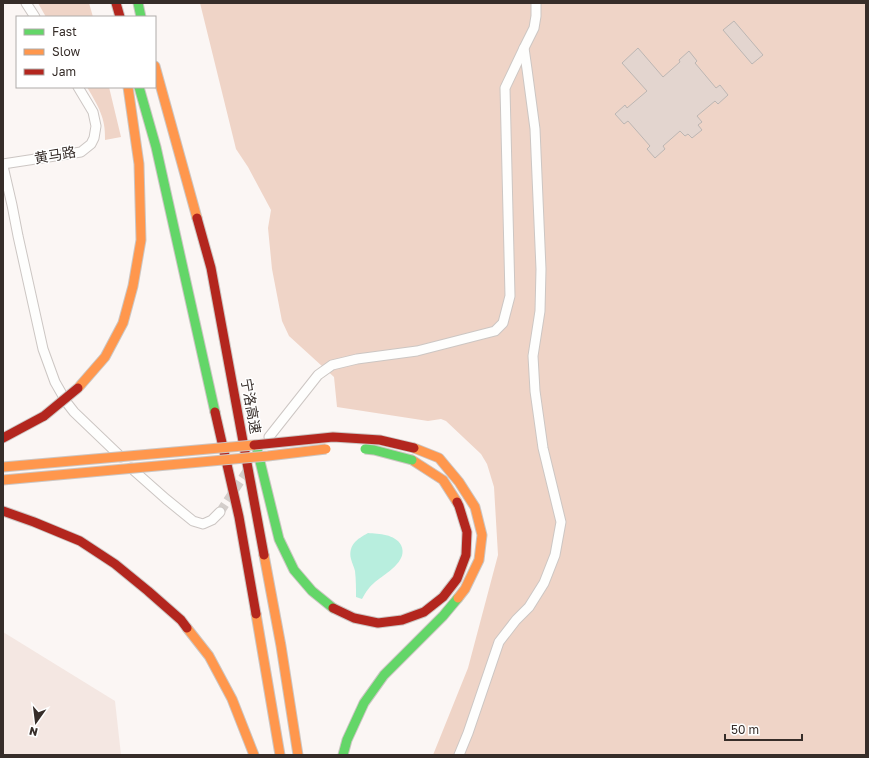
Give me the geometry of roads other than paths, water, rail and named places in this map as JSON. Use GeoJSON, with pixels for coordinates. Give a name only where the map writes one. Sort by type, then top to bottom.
{"type":"FeatureCollection","features":[{"type":"Feature","properties":{"kind":"highway"},"geometry":{"type":"LineString","coordinates":[[109,3],[112,16]]}},
{"type":"Feature","properties":{"kind":"highway"},"geometry":{"type":"LineString","coordinates":[[116,3],[120,16]]}},
{"type":"Feature","properties":{"kind":"highway"},"geometry":{"type":"LineString","coordinates":[[138,3],[141,16]]}},
{"type":"Feature","properties":{"kind":"highway","name":"宁洛高速"},"geometry":{"type":"LineString","coordinates":[[156,70],[211,268],[281,646],[298,755]]}},
{"type":"Feature","properties":{"kind":"highway"},"geometry":{"type":"LineString","coordinates":[[3,438],[44,416],[78,388],[105,357],[123,323],[133,286],[141,240],[139,164],[128,88]]}},
{"type":"Feature","properties":{"kind":"highway"},"geometry":{"type":"LineString","coordinates":[[139,88],[156,147],[239,517],[280,755]]}},
{"type":"Feature","properties":{"kind":"highway"},"geometry":{"type":"LineString","coordinates":[[211,268],[244,399]]}},
{"type":"Feature","properties":{"kind":"highway"},"geometry":{"type":"LineString","coordinates":[[3,467],[271,444],[333,437],[380,440],[414,448],[439,458],[459,482],[475,507],[482,535],[479,560],[465,589],[443,616],[384,675],[364,703],[347,740],[343,755]]}},
{"type":"Feature","properties":{"kind":"highway"},"geometry":{"type":"LineString","coordinates":[[254,438],[279,539],[294,570],[312,590],[332,608],[354,618],[378,623],[402,620],[424,612],[443,598],[457,579],[466,555],[467,532],[459,506],[443,480],[412,460],[374,450],[354,449]]}},
{"type":"Feature","properties":{"kind":"highway"},"geometry":{"type":"LineString","coordinates":[[3,480],[333,448]]}},
{"type":"Feature","properties":{"kind":"highway"},"geometry":{"type":"LineString","coordinates":[[3,511],[80,541],[115,564],[181,620],[209,656],[232,699],[254,755]]}},
{"type":"Feature","properties":{"kind":"street"},"geometry":{"type":"LineString","coordinates":[[26,3],[33,16]]}},
{"type":"Feature","properties":{"kind":"street"},"geometry":{"type":"LineString","coordinates":[[269,437],[318,375],[332,365],[357,359],[424,349],[495,331],[503,323],[510,296],[505,88],[534,28],[536,3]]}},
{"type":"Feature","properties":{"kind":"street"},"geometry":{"type":"LineString","coordinates":[[459,755],[499,642],[516,620],[529,607],[544,583],[555,555],[561,522],[543,448],[535,391],[533,356],[540,311],[541,268],[535,129],[524,48]]}},
{"type":"Feature","properties":{"kind":"street","name":"黄马路"},"geometry":{"type":"LineString","coordinates":[[3,165],[80,152],[91,144],[94,138],[96,126],[93,112],[79,88]]}},
{"type":"Feature","properties":{"kind":"street"},"geometry":{"type":"LineString","coordinates":[[3,165],[43,349],[55,382],[67,403],[74,412],[139,475],[193,521],[203,524],[212,520],[220,512]]}},
{"type":"Feature","properties":{"kind":"tunnel"},"geometry":{"type":"LineString","coordinates":[[220,512],[249,468]]}}]}
